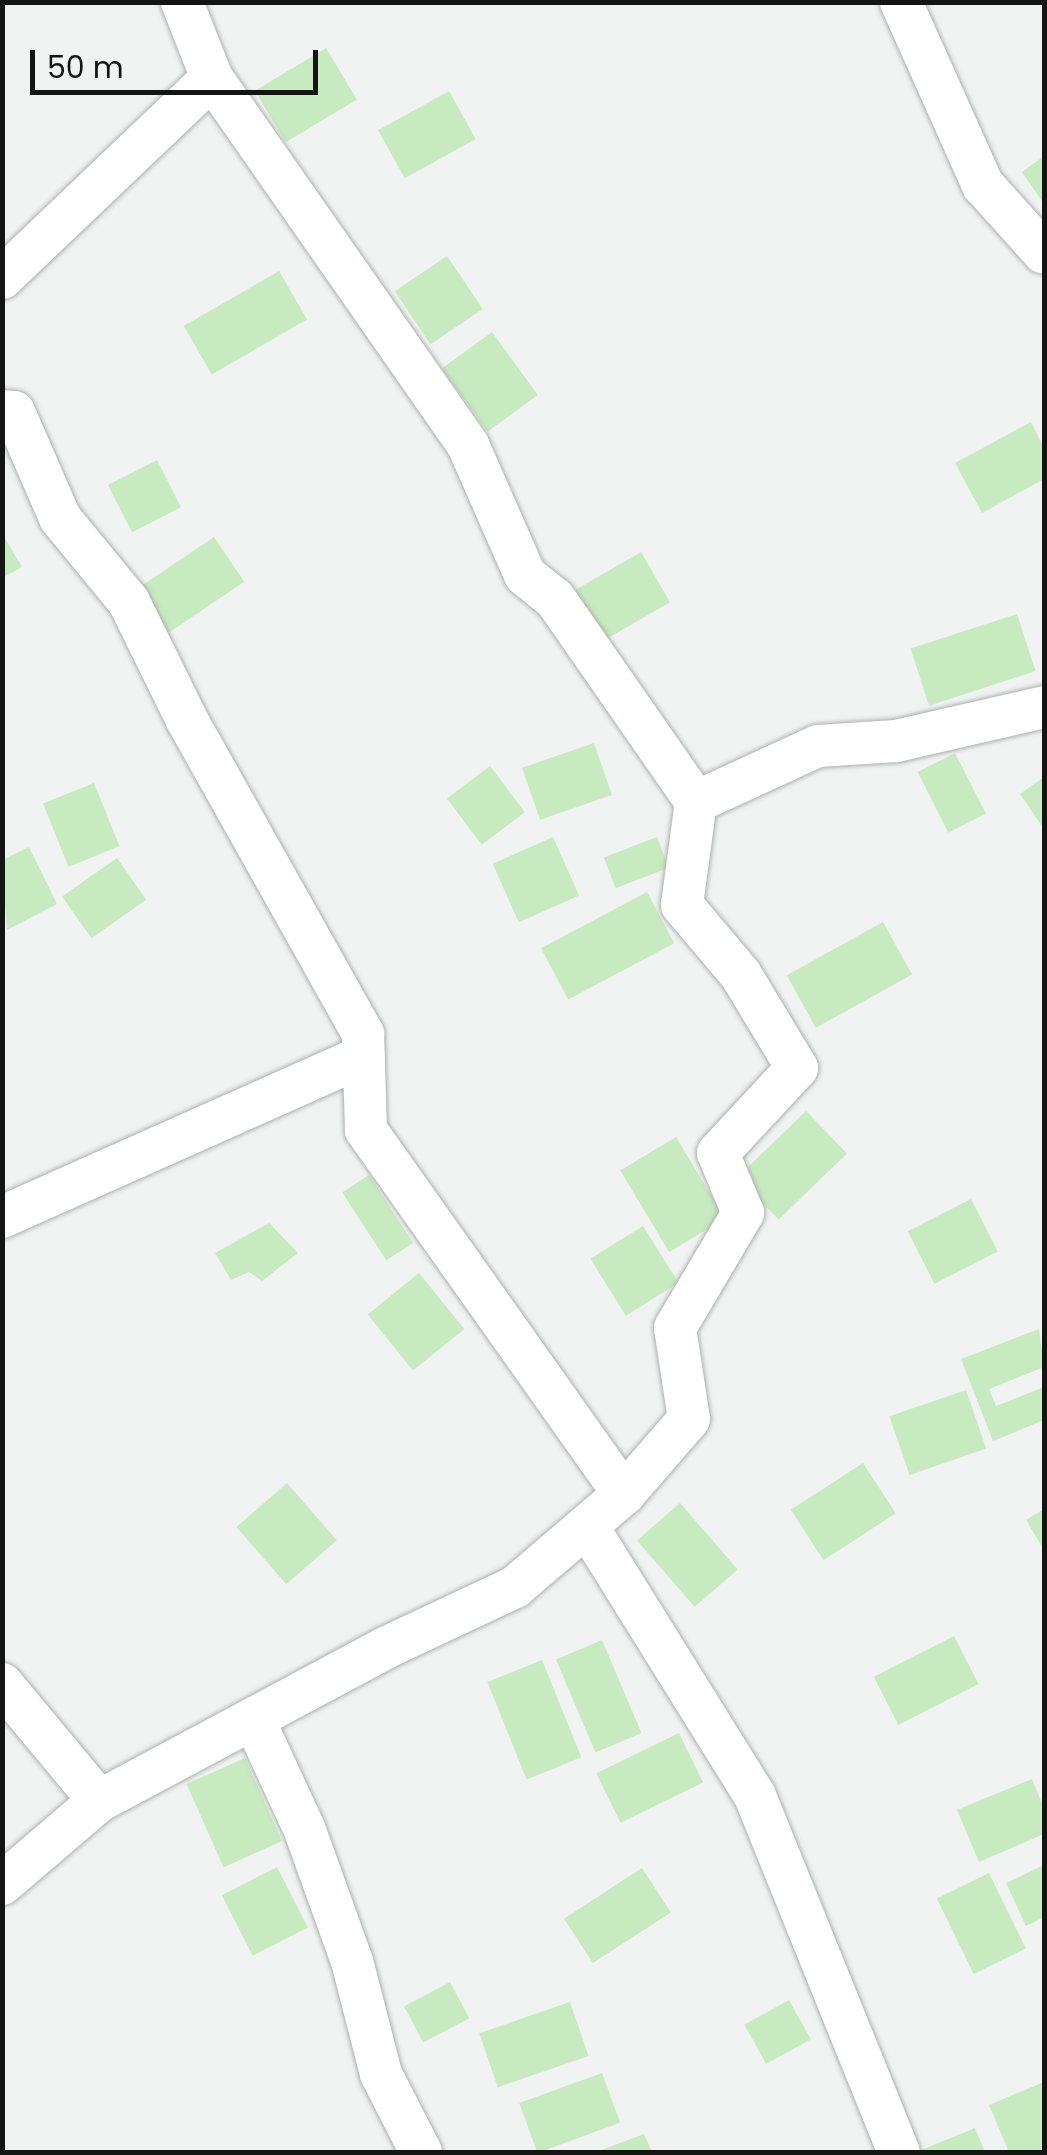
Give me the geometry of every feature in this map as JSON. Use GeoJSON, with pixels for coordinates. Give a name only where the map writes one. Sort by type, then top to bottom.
{"type":"FeatureCollection","features":[{"type":"Feature","properties":{"kind":"street"},"geometry":{"type":"LineString","coordinates":[[2,1884],[99,1801],[385,1648],[516,1587],[624,1494],[689,1420],[675,1328],[744,1212],[718,1154],[797,1068],[741,974],[682,904],[696,802],[555,599],[525,575],[468,445],[212,78],[182,2]]}},
{"type":"Feature","properties":{"kind":"street"},"geometry":{"type":"LineString","coordinates":[[902,2],[984,185],[1044,253]]}},
{"type":"Feature","properties":{"kind":"street"},"geometry":{"type":"LineString","coordinates":[[2,278],[212,78]]}},
{"type":"Feature","properties":{"kind":"street"},"geometry":{"type":"LineString","coordinates":[[2,411],[14,412],[60,518],[129,602],[186,720],[363,1034],[366,1130],[624,1494]]}},
{"type":"Feature","properties":{"kind":"street"},"geometry":{"type":"LineString","coordinates":[[696,802],[818,746],[896,741],[1044,707]]}},
{"type":"Feature","properties":{"kind":"street"},"geometry":{"type":"LineString","coordinates":[[2,1217],[364,1056]]}},
{"type":"Feature","properties":{"kind":"street"},"geometry":{"type":"LineString","coordinates":[[587,1526],[755,1796],[900,2152]]}},
{"type":"Feature","properties":{"kind":"street"},"geometry":{"type":"LineString","coordinates":[[2,1684],[99,1801]]}},
{"type":"Feature","properties":{"kind":"street"},"geometry":{"type":"LineString","coordinates":[[254,1720],[322,1878],[381,2074],[422,2152]]}},
{"type":"Feature","properties":{"kind":"building"},"geometry":{"type":"Polygon","coordinates":[[[326,48],[357,99],[286,142],[255,91],[326,48]]]}},
{"type":"Feature","properties":{"kind":"building"},"geometry":{"type":"Polygon","coordinates":[[[449,91],[476,139],[405,178],[378,130],[449,91]]]}},
{"type":"Feature","properties":{"kind":"building"},"geometry":{"type":"Polygon","coordinates":[[[1044,156],[1044,204],[1022,172],[1044,156]]]}},
{"type":"Feature","properties":{"kind":"building"},"geometry":{"type":"Polygon","coordinates":[[[447,256],[483,309],[431,344],[395,291],[447,256]]]}},
{"type":"Feature","properties":{"kind":"building"},"geometry":{"type":"Polygon","coordinates":[[[279,271],[307,319],[212,374],[184,326],[279,271]]]}},
{"type":"Feature","properties":{"kind":"building"},"geometry":{"type":"Polygon","coordinates":[[[492,332],[538,395],[488,432],[442,368],[492,332]]]}},
{"type":"Feature","properties":{"kind":"building"},"geometry":{"type":"Polygon","coordinates":[[[1031,422],[1044,448],[1044,479],[982,513],[955,463],[1031,422]]]}},
{"type":"Feature","properties":{"kind":"building"},"geometry":{"type":"Polygon","coordinates":[[[157,460],[181,507],[132,532],[108,485],[157,460]]]}},
{"type":"Feature","properties":{"kind":"building"},"geometry":{"type":"Polygon","coordinates":[[[2,533],[22,567],[2,578],[2,533]]]}},
{"type":"Feature","properties":{"kind":"building"},"geometry":{"type":"Polygon","coordinates":[[[214,537],[244,582],[169,633],[139,588],[214,537]]]}},
{"type":"Feature","properties":{"kind":"building"},"geometry":{"type":"Polygon","coordinates":[[[641,552],[670,602],[600,643],[571,592],[641,552]]]}},
{"type":"Feature","properties":{"kind":"building"},"geometry":{"type":"Polygon","coordinates":[[[1017,614],[1036,671],[929,706],[910,649],[1017,614]]]}},
{"type":"Feature","properties":{"kind":"building"},"geometry":{"type":"Polygon","coordinates":[[[594,743],[612,795],[540,820],[522,768],[594,743]]]}},
{"type":"Feature","properties":{"kind":"building"},"geometry":{"type":"Polygon","coordinates":[[[955,753],[986,814],[948,833],[918,772],[955,753]]]}},
{"type":"Feature","properties":{"kind":"building"},"geometry":{"type":"Polygon","coordinates":[[[490,766],[525,812],[482,845],[447,798],[490,766]]]}},
{"type":"Feature","properties":{"kind":"building"},"geometry":{"type":"Polygon","coordinates":[[[1044,777],[1044,829],[1020,794],[1044,777]]]}},
{"type":"Feature","properties":{"kind":"building"},"geometry":{"type":"Polygon","coordinates":[[[94,783],[119,846],[68,867],[43,804],[94,783]]]}},
{"type":"Feature","properties":{"kind":"building"},"geometry":{"type":"Polygon","coordinates":[[[553,837],[579,895],[519,922],[493,864],[553,837]]]}},
{"type":"Feature","properties":{"kind":"building"},"geometry":{"type":"Polygon","coordinates":[[[657,837],[669,868],[616,888],[604,857],[657,837]]]}},
{"type":"Feature","properties":{"kind":"building"},"geometry":{"type":"Polygon","coordinates":[[[29,847],[57,904],[7,930],[2,860],[29,847]]]}},
{"type":"Feature","properties":{"kind":"building"},"geometry":{"type":"Polygon","coordinates":[[[117,858],[146,900],[91,938],[62,896],[117,858]]]}},
{"type":"Feature","properties":{"kind":"building"},"geometry":{"type":"Polygon","coordinates":[[[647,892],[674,943],[568,1000],[541,948],[647,892]]]}},
{"type":"Feature","properties":{"kind":"building"},"geometry":{"type":"Polygon","coordinates":[[[883,922],[912,974],[816,1028],[787,975],[883,922]]]}},
{"type":"Feature","properties":{"kind":"building"},"geometry":{"type":"Polygon","coordinates":[[[806,1111],[847,1153],[779,1219],[738,1177],[806,1111]]]}},
{"type":"Feature","properties":{"kind":"building"},"geometry":{"type":"Polygon","coordinates":[[[676,1137],[725,1218],[669,1252],[620,1170],[676,1137]]]}},
{"type":"Feature","properties":{"kind":"building"},"geometry":{"type":"Polygon","coordinates":[[[369,1175],[413,1243],[386,1260],[342,1192],[369,1175]]]}},
{"type":"Feature","properties":{"kind":"building"},"geometry":{"type":"Polygon","coordinates":[[[971,1199],[998,1252],[935,1284],[908,1231],[971,1199]]]}},
{"type":"Feature","properties":{"kind":"building"},"geometry":{"type":"Polygon","coordinates":[[[269,1223],[298,1253],[262,1281],[249,1272],[231,1280],[215,1253],[269,1223]]]}},
{"type":"Feature","properties":{"kind":"building"},"geometry":{"type":"Polygon","coordinates":[[[643,1226],[679,1283],[626,1316],[590,1259],[643,1226]]]}},
{"type":"Feature","properties":{"kind":"building"},"geometry":{"type":"Polygon","coordinates":[[[419,1273],[464,1329],[413,1370],[368,1315],[419,1273]]]}},
{"type":"Feature","properties":{"kind":"building"},"geometry":{"type":"Polygon","coordinates":[[[1039,1329],[1044,1367],[989,1389],[996,1406],[1044,1387],[1044,1420],[993,1441],[961,1359],[1039,1329]]]}},
{"type":"Feature","properties":{"kind":"building"},"geometry":{"type":"Polygon","coordinates":[[[966,1390],[986,1449],[910,1475],[889,1416],[966,1390]]]}},
{"type":"Feature","properties":{"kind":"building"},"geometry":{"type":"Polygon","coordinates":[[[863,1463],[896,1513],[824,1560],[791,1510],[863,1463]]]}},
{"type":"Feature","properties":{"kind":"building"},"geometry":{"type":"Polygon","coordinates":[[[287,1483],[337,1540],[286,1584],[236,1527],[287,1483]]]}},
{"type":"Feature","properties":{"kind":"building"},"geometry":{"type":"Polygon","coordinates":[[[680,1503],[738,1569],[695,1607],[637,1540],[680,1503]]]}},
{"type":"Feature","properties":{"kind":"building"},"geometry":{"type":"Polygon","coordinates":[[[1044,1509],[1044,1550],[1026,1520],[1044,1509]]]}},
{"type":"Feature","properties":{"kind":"building"},"geometry":{"type":"Polygon","coordinates":[[[954,1636],[979,1684],[898,1725],[874,1677],[954,1636]]]}},
{"type":"Feature","properties":{"kind":"building"},"geometry":{"type":"Polygon","coordinates":[[[602,1640],[641,1733],[595,1753],[556,1660],[602,1640]]]}},
{"type":"Feature","properties":{"kind":"building"},"geometry":{"type":"Polygon","coordinates":[[[542,1660],[581,1757],[527,1779],[487,1682],[542,1660]]]}},
{"type":"Feature","properties":{"kind":"building"},"geometry":{"type":"Polygon","coordinates":[[[679,1733],[703,1782],[620,1823],[596,1773],[679,1733]]]}},
{"type":"Feature","properties":{"kind":"building"},"geometry":{"type":"Polygon","coordinates":[[[245,1758],[282,1841],[224,1867],[187,1784],[245,1758]]]}},
{"type":"Feature","properties":{"kind":"building"},"geometry":{"type":"Polygon","coordinates":[[[1032,1779],[1044,1808],[1044,1834],[979,1862],[957,1810],[1032,1779]]]}},
{"type":"Feature","properties":{"kind":"building"},"geometry":{"type":"Polygon","coordinates":[[[1044,1865],[1044,1917],[1026,1926],[1006,1883],[1044,1865]]]}},
{"type":"Feature","properties":{"kind":"building"},"geometry":{"type":"Polygon","coordinates":[[[277,1867],[308,1928],[253,1956],[222,1895],[277,1867]]]}},
{"type":"Feature","properties":{"kind":"building"},"geometry":{"type":"Polygon","coordinates":[[[642,1868],[671,1912],[593,1963],[564,1919],[642,1868]]]}},
{"type":"Feature","properties":{"kind":"building"},"geometry":{"type":"Polygon","coordinates":[[[989,1873],[1026,1948],[974,1974],[937,1898],[989,1873]]]}},
{"type":"Feature","properties":{"kind":"building"},"geometry":{"type":"Polygon","coordinates":[[[450,1982],[469,2018],[423,2043],[404,2006],[450,1982]]]}},
{"type":"Feature","properties":{"kind":"building"},"geometry":{"type":"Polygon","coordinates":[[[789,2000],[811,2039],[766,2064],[744,2025],[789,2000]]]}},
{"type":"Feature","properties":{"kind":"building"},"geometry":{"type":"Polygon","coordinates":[[[570,2002],[589,2056],[498,2087],[479,2033],[570,2002]]]}},
{"type":"Feature","properties":{"kind":"building"},"geometry":{"type":"Polygon","coordinates":[[[602,2073],[620,2123],[537,2152],[519,2103],[602,2073]]]}},
{"type":"Feature","properties":{"kind":"building"},"geometry":{"type":"Polygon","coordinates":[[[1044,2082],[1044,2152],[1009,2152],[989,2105],[1044,2082]]]}},
{"type":"Feature","properties":{"kind":"building"},"geometry":{"type":"Polygon","coordinates":[[[975,2128],[985,2152],[916,2152],[975,2128]]]}},
{"type":"Feature","properties":{"kind":"building"},"geometry":{"type":"Polygon","coordinates":[[[644,2134],[652,2152],[596,2152],[644,2134]]]}}]}
